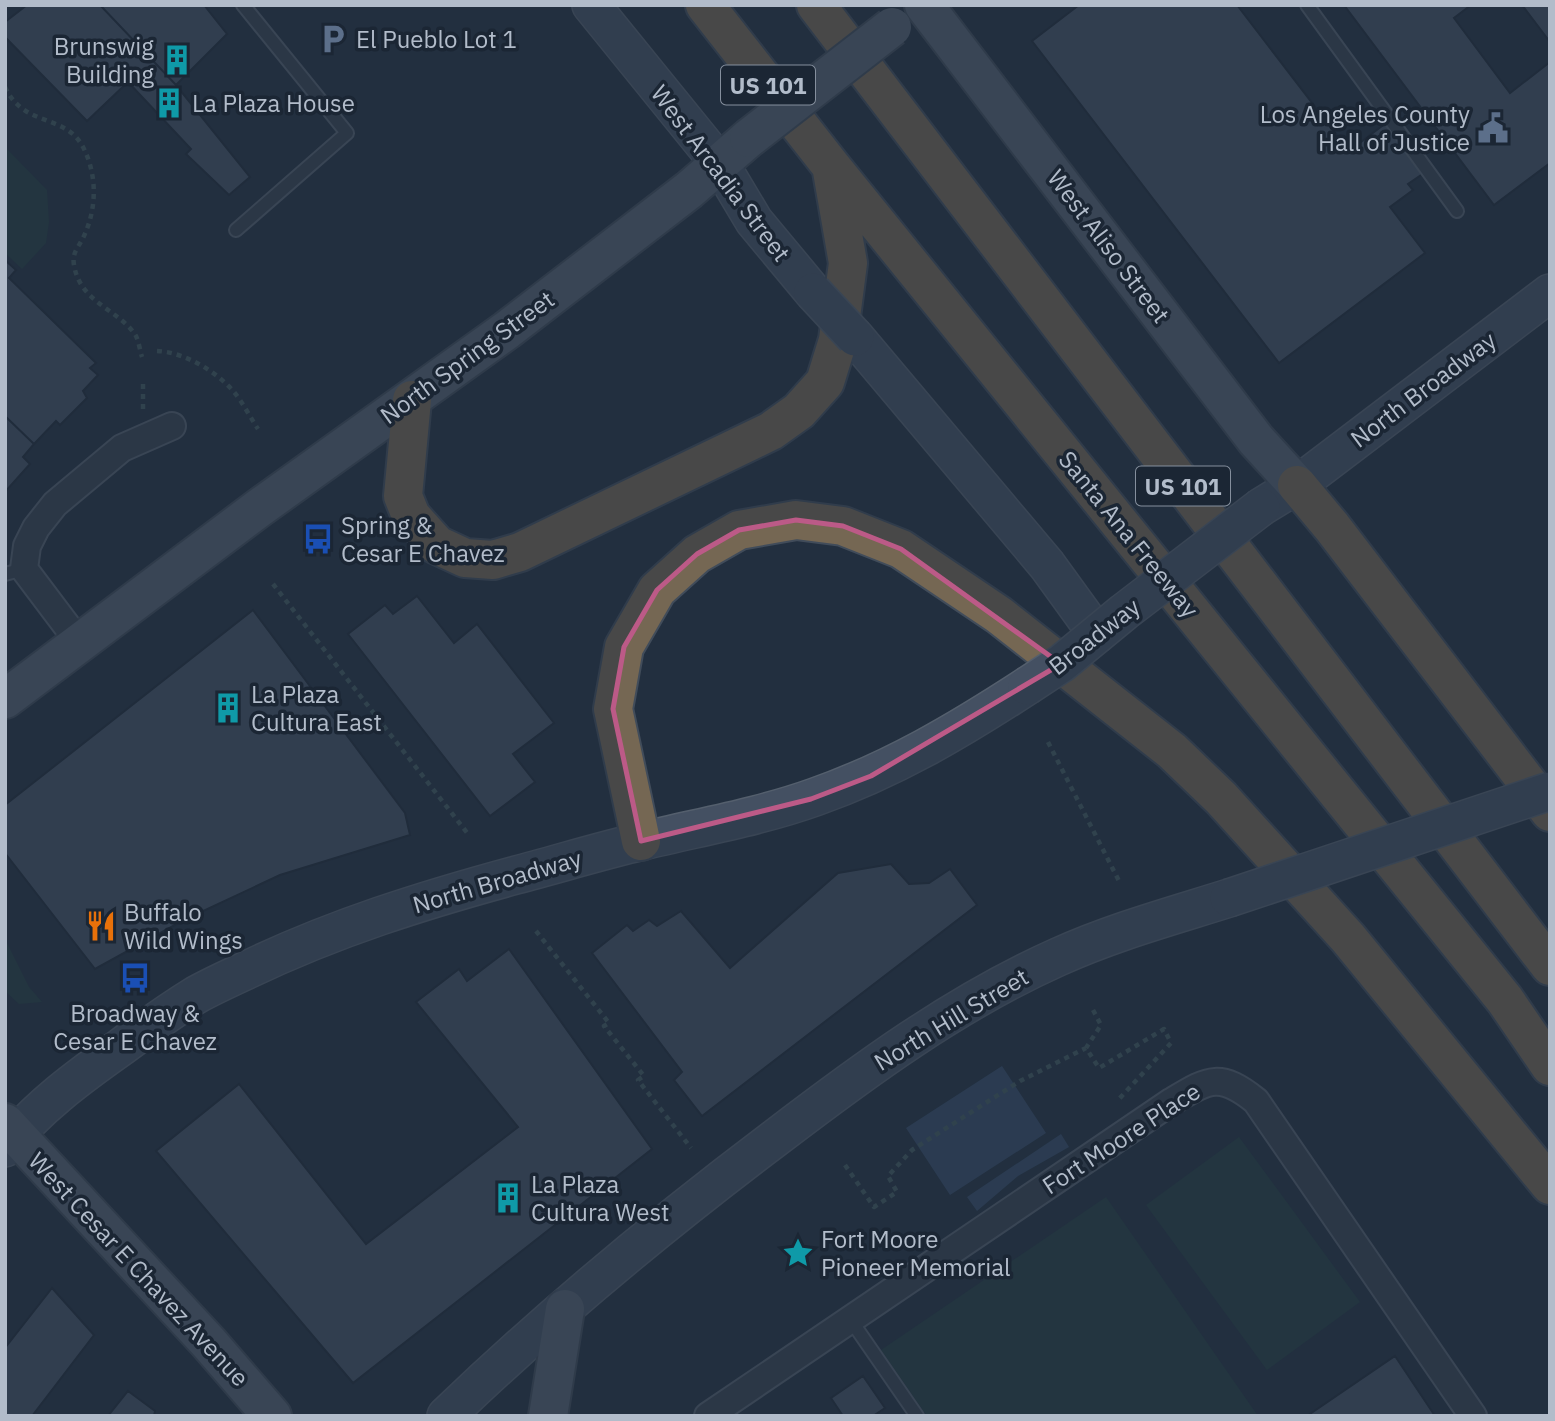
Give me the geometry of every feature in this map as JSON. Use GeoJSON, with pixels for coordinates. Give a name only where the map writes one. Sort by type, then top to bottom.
{"type":"FeatureCollection","features":[{"type":"Feature","properties":{"kind":"highway","name":"Santa Ana Freeway"},"geometry":{"type":"LineString","coordinates":[[705,5],[831,166],[1505,1000],[1550,1066]]}},
{"type":"Feature","properties":{"kind":"highway","name":"US 101"},"geometry":{"type":"LineString","coordinates":[[816,5],[1550,966]]}},
{"type":"Feature","properties":{"kind":"highway"},"geometry":{"type":"LineString","coordinates":[[412,400],[403,496],[411,516],[437,545],[465,558],[484,560],[520,552],[771,431],[799,411],[825,382],[838,340],[848,263],[831,166]]}},
{"type":"Feature","properties":{"kind":"highway"},"geometry":{"type":"LineString","coordinates":[[1297,485],[1550,812]]}},
{"type":"Feature","properties":{"kind":"highway"},"geometry":{"type":"LineString","coordinates":[[641,841],[613,709],[624,648],[657,590],[697,554],[739,530],[796,520],[843,526],[901,549],[999,615],[1182,761],[1221,797],[1348,938],[1550,1185]]}},
{"type":"Feature","properties":{"kind":"main road","name":"West Arcadia Street"},"geometry":{"type":"LineString","coordinates":[[591,5],[720,164],[754,221],[1053,574],[1097,634]]}},
{"type":"Feature","properties":{"kind":"main road","name":"North Spring Street"},"geometry":{"type":"LineString","coordinates":[[5,699],[259,508],[508,330],[720,164],[749,138],[912,13]]}},
{"type":"Feature","properties":{"kind":"main road","name":"West Aliso Street"},"geometry":{"type":"LineString","coordinates":[[912,13],[1256,440],[1297,485]]}},
{"type":"Feature","properties":{"kind":"main road","name":"North Broadway"},"geometry":{"type":"LineString","coordinates":[[1297,485],[1550,293]]}},
{"type":"Feature","properties":{"kind":"main road","name":"Broadway"},"geometry":{"type":"LineString","coordinates":[[1027,687],[1052,671],[1261,506],[1297,485]]}},
{"type":"Feature","properties":{"kind":"main road","name":"North Broadway"},"geometry":{"type":"LineString","coordinates":[[9,1135],[81,1076],[140,1033],[197,995],[272,958],[350,925],[427,899],[641,841],[734,820],[798,802],[871,776],[968,724],[1027,687]]}},
{"type":"Feature","properties":{"kind":"main road","name":"North Hill Street"},"geometry":{"type":"LineString","coordinates":[[446,1416],[565,1309],[719,1181],[864,1070],[938,1022],[1059,956],[1152,922],[1550,792]]}},
{"type":"Feature","properties":{"kind":"main road","name":"West Cesar E Chavez Avenue"},"geometry":{"type":"LineString","coordinates":[[9,1135],[209,1343],[272,1416]]}},
{"type":"Feature","properties":{"kind":"main road"},"geometry":{"type":"LineString","coordinates":[[548,1416],[565,1309]]}},
{"type":"Feature","properties":{"kind":"street"},"geometry":{"type":"LineString","coordinates":[[79,642],[15,571],[36,528],[55,504],[122,448],[172,426]]}},
{"type":"Feature","properties":{"kind":"street","name":"Fort Moore Place"},"geometry":{"type":"LineString","coordinates":[[708,1416],[1171,1102],[1203,1083],[1218,1081],[1241,1089],[1256,1101],[1473,1416]]}},
{"type":"Feature","properties":{"kind":"lane"},"geometry":{"type":"LineString","coordinates":[[236,230],[348,133],[243,5]]}},
{"type":"Feature","properties":{"kind":"lane"},"geometry":{"type":"LineString","coordinates":[[1307,5],[1457,211]]}},
{"type":"Feature","properties":{"kind":"lane"},"geometry":{"type":"LineString","coordinates":[[850,1319],[917,1416]]}},
{"type":"Feature","properties":{"kind":"path"},"geometry":{"type":"LineString","coordinates":[[5,87],[21,110],[64,128],[75,135],[83,148],[93,174],[94,194],[90,219],[74,253],[74,266],[86,290],[137,337],[142,357]]}},
{"type":"Feature","properties":{"kind":"path"},"geometry":{"type":"LineString","coordinates":[[157,351],[189,360],[213,373],[237,395],[258,429]]}},
{"type":"Feature","properties":{"kind":"path"},"geometry":{"type":"LineString","coordinates":[[273,584],[468,834]]}},
{"type":"Feature","properties":{"kind":"path"},"geometry":{"type":"LineString","coordinates":[[1048,742],[1119,881]]}},
{"type":"Feature","properties":{"kind":"path"},"geometry":{"type":"LineString","coordinates":[[536,931],[609,1023],[604,1026],[643,1076],[638,1080],[691,1148]]}},
{"type":"Feature","properties":{"kind":"path"},"geometry":{"type":"LineString","coordinates":[[845,1165],[874,1207],[897,1192],[888,1177],[912,1150],[1020,1081],[1086,1048],[1101,1025],[1093,1010]]}},
{"type":"Feature","properties":{"kind":"path"},"geometry":{"type":"LineString","coordinates":[[1086,1048],[1099,1068],[1164,1029],[1171,1043]]}},
{"type":"Feature","properties":{"kind":"highlighted area"},"geometry":{"type":"Polygon","coordinates":[[[796,520],[843,526],[901,549],[1061,664],[871,776],[811,799],[641,841],[613,709],[624,647],[657,590],[697,554],[739,530],[796,520]]]}},
{"type":"Feature","properties":{"kind":"green space"},"geometry":{"type":"Polygon","coordinates":[[[5,147],[47,190],[49,222],[46,243],[22,269],[5,253],[5,147]]]}},
{"type":"Feature","properties":{"kind":"green space"},"geometry":{"type":"Polygon","coordinates":[[[5,939],[29,987],[42,1002],[19,1004],[5,991],[5,939]]]}},
{"type":"Feature","properties":{"kind":"green space"},"geometry":{"type":"Polygon","coordinates":[[[1239,1137],[1360,1302],[1267,1370],[1146,1205],[1239,1137]]]}},
{"type":"Feature","properties":{"kind":"green space"},"geometry":{"type":"Polygon","coordinates":[[[1106,1197],[1258,1416],[927,1416],[881,1350],[1106,1197]]]}},
{"type":"Feature","properties":{"kind":"water"},"geometry":{"type":"Polygon","coordinates":[[[1002,1066],[1046,1133],[950,1195],[906,1128],[1002,1066]]]}},
{"type":"Feature","properties":{"kind":"water"},"geometry":{"type":"Polygon","coordinates":[[[1061,1134],[1069,1147],[1018,1176],[977,1211],[967,1197],[1061,1134]]]}},
{"type":"Feature","properties":{"kind":"building","name":"La Plaza House"},"geometry":{"type":"Polygon","coordinates":[[[27,5],[100,5],[176,85],[250,177],[229,195],[186,154],[191,149],[128,82],[87,121],[5,37],[5,22],[27,5]]]}},
{"type":"Feature","properties":{"kind":"building","name":"Brunswig Building"},"geometry":{"type":"Polygon","coordinates":[[[100,5],[204,5],[227,34],[176,85],[100,5]]]}},
{"type":"Feature","properties":{"kind":"building"},"geometry":{"type":"Polygon","coordinates":[[[1079,5],[1237,5],[1349,151],[1386,123],[1424,173],[1408,184],[1413,190],[1390,207],[1425,253],[1279,363],[1032,41],[1079,5]]]}},
{"type":"Feature","properties":{"kind":"building","name":"Los Angeles County Hall of Justice"},"geometry":{"type":"Polygon","coordinates":[[[1344,5],[1471,5],[1454,18],[1510,93],[1550,62],[1550,163],[1494,205],[1344,5]]]}},
{"type":"Feature","properties":{"kind":"building"},"geometry":{"type":"Polygon","coordinates":[[[1522,5],[1550,5],[1550,42],[1522,5]]]}},
{"type":"Feature","properties":{"kind":"building"},"geometry":{"type":"Polygon","coordinates":[[[5,260],[16,270],[9,278],[96,363],[90,368],[98,375],[83,391],[87,398],[60,425],[56,421],[34,444],[5,416],[5,260]]]}},
{"type":"Feature","properties":{"kind":"building"},"geometry":{"type":"Polygon","coordinates":[[[5,416],[34,444],[23,457],[30,464],[5,492],[5,416]]]}},
{"type":"Feature","properties":{"kind":"building","name":"La Plaza Cultura East"},"geometry":{"type":"Polygon","coordinates":[[[417,596],[454,643],[477,624],[554,723],[513,754],[535,782],[490,816],[348,634],[385,605],[393,614],[417,596]]]}},
{"type":"Feature","properties":{"kind":"building","name":"La Plaza Cultura East"},"geometry":{"type":"Polygon","coordinates":[[[253,610],[405,813],[410,835],[280,875],[184,920],[95,969],[5,853],[5,805],[253,610]]]}},
{"type":"Feature","properties":{"kind":"building","name":"La Plaza Cultura West"},"geometry":{"type":"Polygon","coordinates":[[[891,864],[909,884],[929,883],[950,869],[977,905],[702,1116],[674,1080],[682,1072],[592,953],[627,925],[633,931],[649,920],[657,926],[681,911],[730,968],[838,873],[891,864]]]}},
{"type":"Feature","properties":{"kind":"building","name":"La Plaza Cultura West"},"geometry":{"type":"Polygon","coordinates":[[[509,949],[652,1149],[353,1383],[156,1151],[239,1084],[366,1244],[518,1127],[416,1002],[459,969],[467,981],[509,949]]]}},
{"type":"Feature","properties":{"kind":"building"},"geometry":{"type":"Polygon","coordinates":[[[52,1288],[94,1335],[32,1416],[5,1416],[5,1348],[52,1288]]]}},
{"type":"Feature","properties":{"kind":"building"},"geometry":{"type":"Polygon","coordinates":[[[1395,1356],[1435,1416],[1307,1416],[1395,1356]]]}},
{"type":"Feature","properties":{"kind":"building"},"geometry":{"type":"Polygon","coordinates":[[[863,1376],[885,1408],[873,1416],[843,1416],[831,1398],[863,1376]]]}},
{"type":"Feature","properties":{"kind":"building"},"geometry":{"type":"Polygon","coordinates":[[[128,1391],[155,1411],[154,1416],[108,1416],[128,1391]]]}},
{"type":"Feature","properties":{"kind":"place","name":"El Pueblo Lot 1"},"geometry":{"type":"Point","coordinates":[333,39]}},
{"type":"Feature","properties":{"kind":"place","name":"Brunswig Building"},"geometry":{"type":"Point","coordinates":[177,60]}},
{"type":"Feature","properties":{"kind":"place","name":"La Plaza House"},"geometry":{"type":"Point","coordinates":[169,103]}},
{"type":"Feature","properties":{"kind":"place","name":"Los Angeles County Hall of Justice"},"geometry":{"type":"Point","coordinates":[1493,128]}},
{"type":"Feature","properties":{"kind":"place","name":"Spring & Cesar E Chavez"},"geometry":{"type":"Point","coordinates":[318,539]}},
{"type":"Feature","properties":{"kind":"place","name":"La Plaza Cultura East"},"geometry":{"type":"Point","coordinates":[228,708]}},
{"type":"Feature","properties":{"kind":"place","name":"Buffalo Wild Wings"},"geometry":{"type":"Point","coordinates":[101,926]}},
{"type":"Feature","properties":{"kind":"place","name":"Broadway & Cesar E Chavez"},"geometry":{"type":"Point","coordinates":[135,978]}},
{"type":"Feature","properties":{"kind":"place","name":"La Plaza Cultura West"},"geometry":{"type":"Point","coordinates":[508,1198]}},
{"type":"Feature","properties":{"kind":"place","name":"Fort Moore Pioneer Memorial"},"geometry":{"type":"Point","coordinates":[798,1253]}}]}
